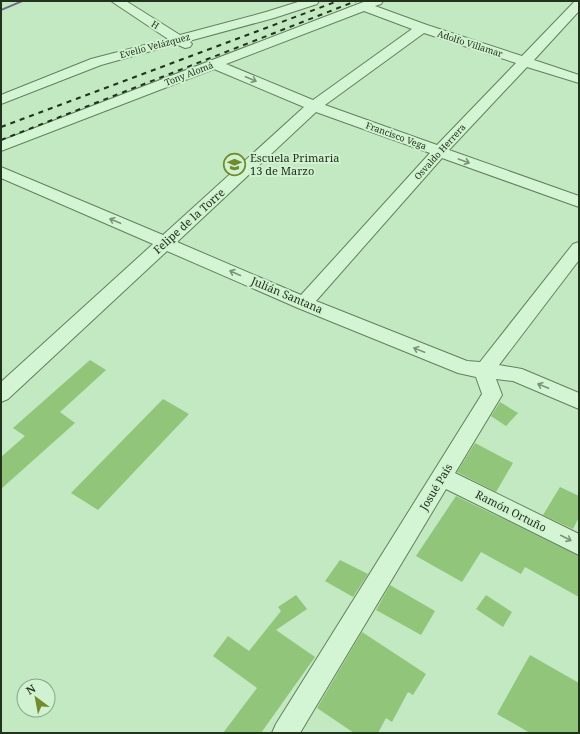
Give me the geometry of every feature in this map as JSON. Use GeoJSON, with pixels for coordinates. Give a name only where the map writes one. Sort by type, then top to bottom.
{"type":"FeatureCollection","features":[{"type":"Feature","properties":{"kind":"street","name":"H"},"geometry":{"type":"LineString","coordinates":[[117,1],[180,40],[192,50]]}},
{"type":"Feature","properties":{"kind":"street","name":"Tony Alomá"},"geometry":{"type":"LineString","coordinates":[[1,146],[377,1]]}},
{"type":"Feature","properties":{"kind":"street","name":"Evelio Velázquez"},"geometry":{"type":"LineString","coordinates":[[1,100],[96,62],[270,15],[306,2]]}},
{"type":"Feature","properties":{"kind":"street","name":"Osvaldo Herrera"},"geometry":{"type":"LineString","coordinates":[[304,303],[439,152],[579,4]]}},
{"type":"Feature","properties":{"kind":"street","name":"Adolfo Villamar"},"geometry":{"type":"LineString","coordinates":[[363,6],[422,28],[579,79]]}},
{"type":"Feature","properties":{"kind":"street","name":"Felipe de la Torre"},"geometry":{"type":"LineString","coordinates":[[1,394],[314,106],[422,28]]}},
{"type":"Feature","properties":{"kind":"street","name":"Francisco Vega"},"geometry":{"type":"LineString","coordinates":[[215,64],[314,106],[579,202]]}},
{"type":"Feature","properties":{"kind":"street","name":"Julián Santana"},"geometry":{"type":"LineString","coordinates":[[1,172],[304,303],[465,368],[515,374],[579,401]]}},
{"type":"Feature","properties":{"kind":"street"},"geometry":{"type":"LineString","coordinates":[[484,370],[579,248]]}},
{"type":"Feature","properties":{"kind":"street","name":"Josué País"},"geometry":{"type":"LineString","coordinates":[[285,733],[492,395],[484,370]]}},
{"type":"Feature","properties":{"kind":"street","name":"Ramón Ortuño"},"geometry":{"type":"LineString","coordinates":[[443,476],[579,545]]}},
{"type":"Feature","properties":{"kind":"building"},"geometry":{"type":"Polygon","coordinates":[[[90,360],[106,370],[60,412],[75,423],[1,489],[1,457],[25,436],[13,428],[90,360]]]}},
{"type":"Feature","properties":{"kind":"building"},"geometry":{"type":"Polygon","coordinates":[[[163,399],[189,414],[98,510],[71,493],[163,399]]]}},
{"type":"Feature","properties":{"kind":"building"},"geometry":{"type":"Polygon","coordinates":[[[500,402],[518,413],[506,426],[491,416],[500,402]]]}},
{"type":"Feature","properties":{"kind":"building"},"geometry":{"type":"Polygon","coordinates":[[[475,443],[513,463],[496,492],[457,472],[475,443]]]}},
{"type":"Feature","properties":{"kind":"building"},"geometry":{"type":"Polygon","coordinates":[[[560,487],[579,496],[579,517],[573,529],[543,515],[560,487]]]}},
{"type":"Feature","properties":{"kind":"building"},"geometry":{"type":"Polygon","coordinates":[[[456,496],[579,556],[579,597],[525,567],[521,574],[481,552],[462,582],[416,556],[456,496]]]}},
{"type":"Feature","properties":{"kind":"building"},"geometry":{"type":"Polygon","coordinates":[[[340,560],[368,574],[353,597],[325,581],[340,560]]]}},
{"type":"Feature","properties":{"kind":"building"},"geometry":{"type":"Polygon","coordinates":[[[390,585],[435,611],[421,635],[376,610],[390,585]]]}},
{"type":"Feature","properties":{"kind":"building"},"geometry":{"type":"Polygon","coordinates":[[[296,595],[307,609],[276,630],[315,657],[261,733],[223,733],[257,688],[213,656],[228,636],[249,651],[281,611],[278,607],[296,595]]]}},
{"type":"Feature","properties":{"kind":"building"},"geometry":{"type":"Polygon","coordinates":[[[486,595],[512,612],[503,627],[476,609],[486,595]]]}},
{"type":"Feature","properties":{"kind":"building"},"geometry":{"type":"Polygon","coordinates":[[[362,632],[426,674],[413,695],[408,692],[392,722],[386,718],[378,733],[354,733],[317,708],[362,632]]]}},
{"type":"Feature","properties":{"kind":"building"},"geometry":{"type":"Polygon","coordinates":[[[530,655],[579,683],[579,733],[530,733],[497,714],[530,655]]]}},
{"type":"Feature","properties":{"kind":"waterway"},"geometry":{"type":"LineString","coordinates":[[1,10],[23,1]]}},
{"type":"Feature","properties":{"kind":"railway"},"geometry":{"type":"LineString","coordinates":[[1,127],[338,1]]}},
{"type":"Feature","properties":{"kind":"railway"},"geometry":{"type":"LineString","coordinates":[[1,140],[356,1]]}},
{"type":"Feature","properties":{"kind":"place","name":"Escuela Primaria 13 de Marzo"},"geometry":{"type":"Point","coordinates":[235,164]}}]}
